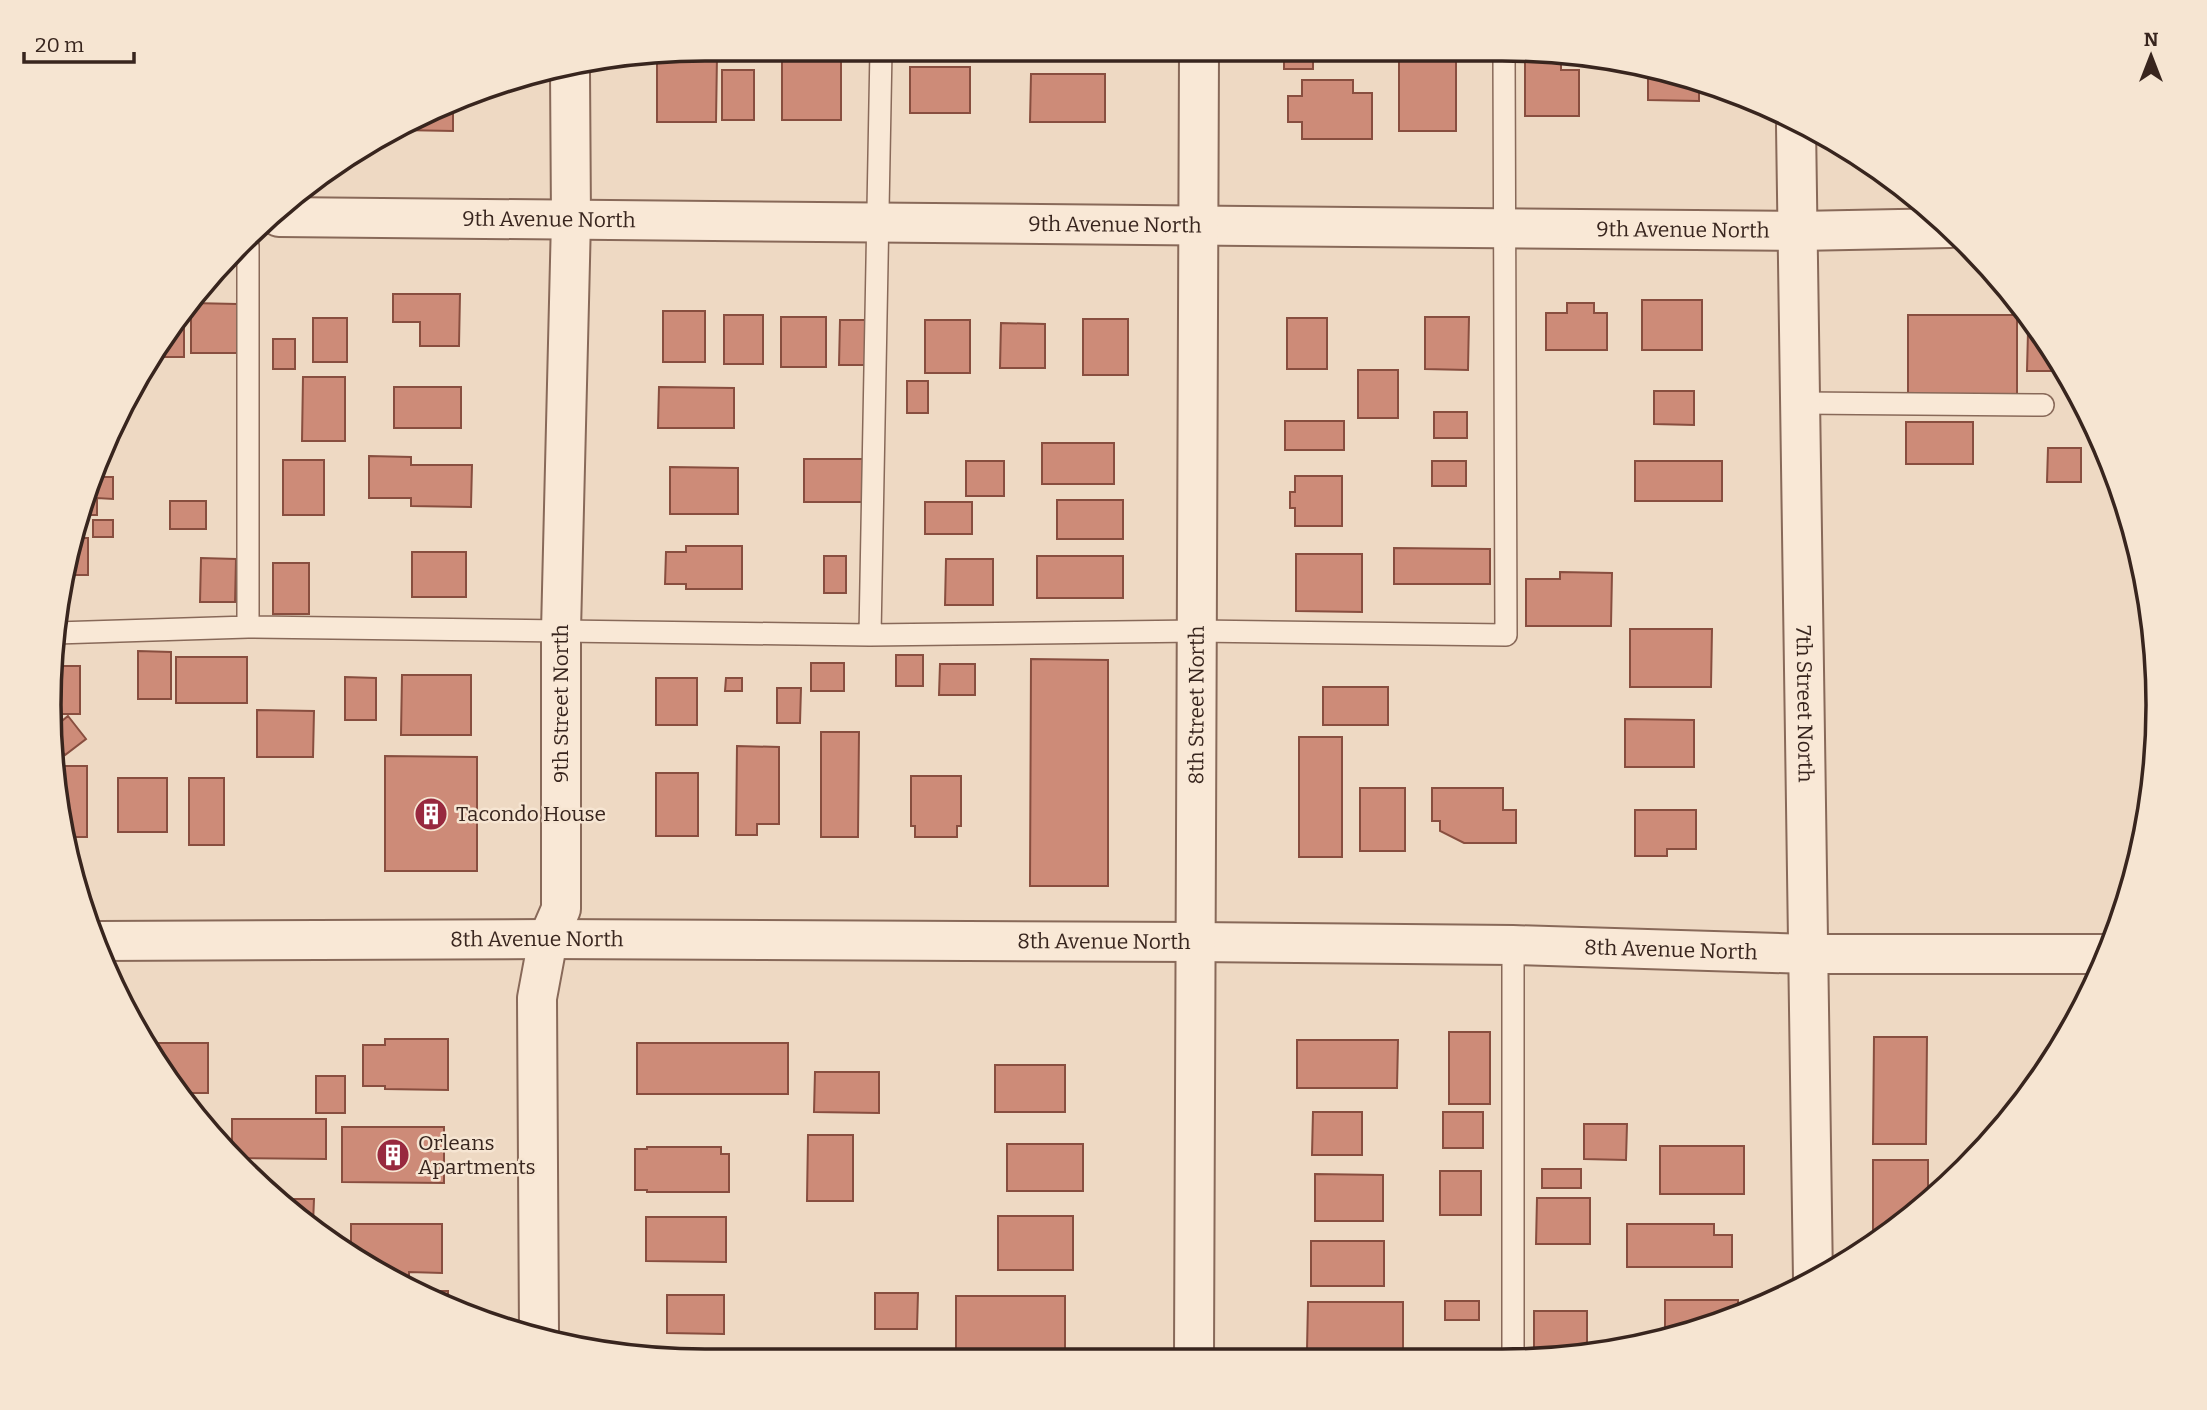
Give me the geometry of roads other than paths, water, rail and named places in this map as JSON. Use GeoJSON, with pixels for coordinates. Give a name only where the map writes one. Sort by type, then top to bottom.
{"type":"FeatureCollection","features":[{"type":"Feature","properties":{"kind":"street","name":"8th Street North"},"geometry":{"type":"LineString","coordinates":[[1194,1349],[1199,61]]}},
{"type":"Feature","properties":{"kind":"street","name":"9th Street North"},"geometry":{"type":"LineString","coordinates":[[539,1327],[537,998],[548,939],[561,909],[561,631],[571,220],[570,76]]}},
{"type":"Feature","properties":{"kind":"street","name":"7th Street North"},"geometry":{"type":"LineString","coordinates":[[1796,133],[1813,1269]]}},
{"type":"Feature","properties":{"kind":"street","name":"9th Avenue North"},"geometry":{"type":"LineString","coordinates":[[286,217],[1798,231],[1935,229]]}},
{"type":"Feature","properties":{"kind":"street","name":"8th Avenue North"},"geometry":{"type":"LineString","coordinates":[[106,941],[548,939],[1513,944],[1808,954],[2096,954]]}},
{"type":"Feature","properties":{"kind":"lane"},"geometry":{"type":"LineString","coordinates":[[870,635],[881,61]]}},
{"type":"Feature","properties":{"kind":"lane"},"geometry":{"type":"LineString","coordinates":[[66,633],[248,627],[870,635],[1198,631],[1506,635],[1504,61]]}},
{"type":"Feature","properties":{"kind":"lane"},"geometry":{"type":"LineString","coordinates":[[248,252],[248,627]]}},
{"type":"Feature","properties":{"kind":"lane"},"geometry":{"type":"LineString","coordinates":[[1801,403],[2043,405]]}},
{"type":"Feature","properties":{"kind":"lane"},"geometry":{"type":"LineString","coordinates":[[1513,944],[1513,1348]]}},
{"type":"Feature","properties":{"kind":"place","name":"Tacondo House"},"geometry":{"type":"Point","coordinates":[431,814]}},
{"type":"Feature","properties":{"kind":"place","name":"Orleans Apartments"},"geometry":{"type":"Point","coordinates":[393,1155]}}]}
